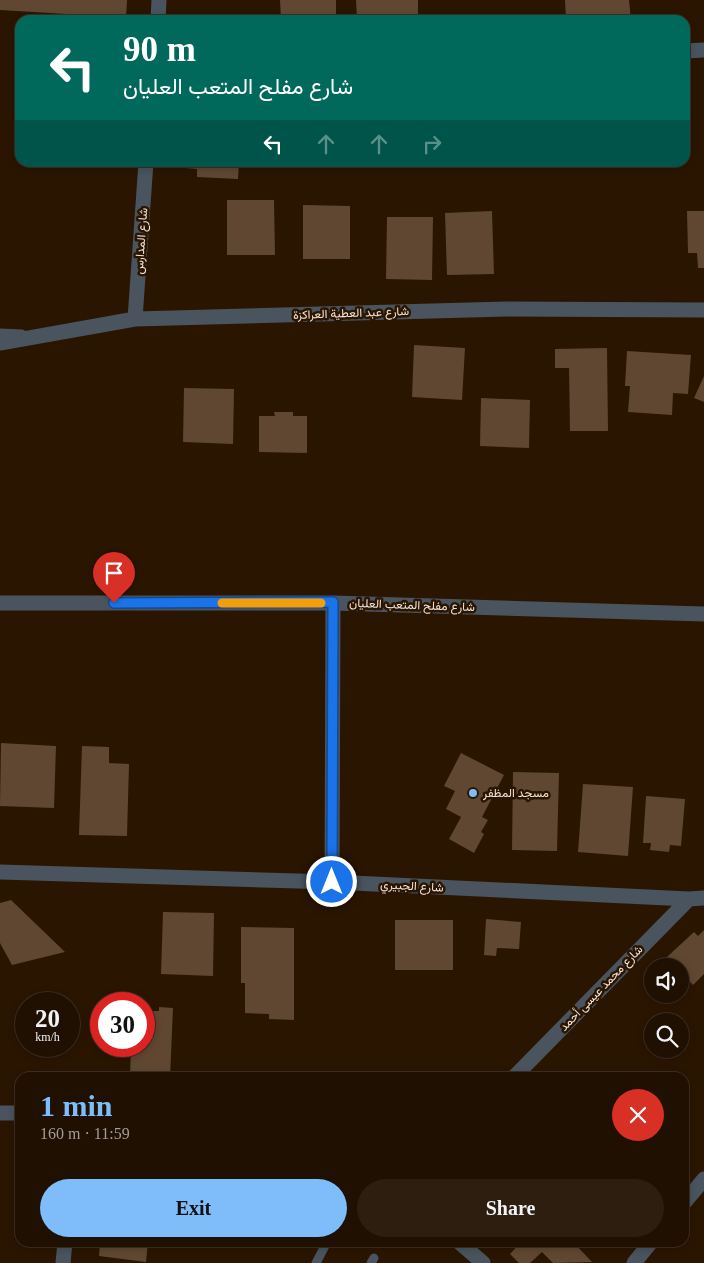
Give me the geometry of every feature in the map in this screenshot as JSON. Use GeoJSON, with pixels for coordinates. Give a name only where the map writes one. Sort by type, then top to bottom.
{"type":"FeatureCollection","features":[{"type":"Feature","properties":{"kind":"street"},"geometry":{"type":"LineString","coordinates":[[158,15],[159,0]]}},
{"type":"Feature","properties":{"kind":"street"},"geometry":{"type":"LineString","coordinates":[[690,51],[704,50]]}},
{"type":"Feature","properties":{"kind":"street","name":"شارع المدارس"},"geometry":{"type":"LineString","coordinates":[[135,319],[146,167]]}},
{"type":"Feature","properties":{"kind":"street","name":"شارع عبد العطية العراكزة"},"geometry":{"type":"LineString","coordinates":[[0,343],[135,319],[507,309],[704,310]]}},
{"type":"Feature","properties":{"kind":"street"},"geometry":{"type":"LineString","coordinates":[[332,882],[333,602]]}},
{"type":"Feature","properties":{"kind":"street","name":"شارع مفلح المتعب العليان"},"geometry":{"type":"LineString","coordinates":[[0,603],[333,602],[704,614]]}},
{"type":"Feature","properties":{"kind":"street","name":"شارع الجبيري"},"geometry":{"type":"LineString","coordinates":[[0,872],[332,882],[688,899],[704,898]]}},
{"type":"Feature","properties":{"kind":"street","name":"شارع محمد عيسى أحمد"},"geometry":{"type":"LineString","coordinates":[[519,1072],[688,899]]}},
{"type":"Feature","properties":{"kind":"street"},"geometry":{"type":"LineString","coordinates":[[0,1113],[15,1113]]}},
{"type":"Feature","properties":{"kind":"street"},"geometry":{"type":"LineString","coordinates":[[689,1197],[704,1179]]}},
{"type":"Feature","properties":{"kind":"street"},"geometry":{"type":"LineString","coordinates":[[63,1263],[65,1247]]}},
{"type":"Feature","properties":{"kind":"street"},"geometry":{"type":"LineString","coordinates":[[465,1247],[483,1263]]}},
{"type":"Feature","properties":{"kind":"street"},"geometry":{"type":"LineString","coordinates":[[634,1263],[647,1247]]}},
{"type":"Feature","properties":{"kind":"lane"},"geometry":{"type":"LineString","coordinates":[[0,334],[50,334]]}},
{"type":"Feature","properties":{"kind":"lane"},"geometry":{"type":"LineString","coordinates":[[316,1263],[324,1247]]}},
{"type":"Feature","properties":{"kind":"building"},"geometry":{"type":"Polygon","coordinates":[[[0,0],[127,0],[126,15],[66,15],[0,10],[0,0]]]}},
{"type":"Feature","properties":{"kind":"building"},"geometry":{"type":"Polygon","coordinates":[[[280,0],[336,0],[336,15],[281,15],[280,0]]]}},
{"type":"Feature","properties":{"kind":"building"},"geometry":{"type":"Polygon","coordinates":[[[356,0],[418,0],[418,15],[357,15],[356,0]]]}},
{"type":"Feature","properties":{"kind":"building"},"geometry":{"type":"Polygon","coordinates":[[[565,0],[629,0],[630,15],[566,15],[565,0]]]}},
{"type":"Feature","properties":{"kind":"building"},"geometry":{"type":"Polygon","coordinates":[[[239,167],[238,179],[197,177],[197,169],[185,168],[239,167]]]}},
{"type":"Feature","properties":{"kind":"building"},"geometry":{"type":"Polygon","coordinates":[[[227,200],[274,200],[275,255],[227,255],[227,200]]]}},
{"type":"Feature","properties":{"kind":"building"},"geometry":{"type":"Polygon","coordinates":[[[303,205],[350,206],[350,259],[303,259],[303,205]]]}},
{"type":"Feature","properties":{"kind":"building"},"geometry":{"type":"Polygon","coordinates":[[[492,211],[494,274],[447,275],[445,213],[492,211]]]}},
{"type":"Feature","properties":{"kind":"building"},"geometry":{"type":"Polygon","coordinates":[[[687,211],[704,211],[704,268],[698,268],[697,253],[688,253],[687,211]]]}},
{"type":"Feature","properties":{"kind":"building"},"geometry":{"type":"Polygon","coordinates":[[[387,217],[433,217],[432,280],[386,279],[387,217]]]}},
{"type":"Feature","properties":{"kind":"building"},"geometry":{"type":"Polygon","coordinates":[[[414,345],[465,348],[462,400],[412,397],[414,345]]]}},
{"type":"Feature","properties":{"kind":"building"},"geometry":{"type":"Polygon","coordinates":[[[607,348],[608,431],[570,431],[569,368],[555,368],[555,349],[607,348]]]}},
{"type":"Feature","properties":{"kind":"building"},"geometry":{"type":"Polygon","coordinates":[[[627,351],[691,355],[688,394],[673,393],[672,415],[628,412],[630,386],[625,386],[627,351]]]}},
{"type":"Feature","properties":{"kind":"building"},"geometry":{"type":"Polygon","coordinates":[[[704,376],[704,402],[694,398],[704,376]]]}},
{"type":"Feature","properties":{"kind":"building"},"geometry":{"type":"Polygon","coordinates":[[[184,388],[234,389],[233,444],[183,442],[184,388]]]}},
{"type":"Feature","properties":{"kind":"building"},"geometry":{"type":"Polygon","coordinates":[[[481,398],[530,400],[529,448],[480,446],[481,398]]]}},
{"type":"Feature","properties":{"kind":"building"},"geometry":{"type":"Polygon","coordinates":[[[274,412],[293,412],[293,416],[307,416],[307,453],[259,452],[259,416],[275,416],[274,412]]]}},
{"type":"Feature","properties":{"kind":"building"},"geometry":{"type":"Polygon","coordinates":[[[1,743],[56,746],[54,808],[0,806],[1,743]]]}},
{"type":"Feature","properties":{"kind":"building"},"geometry":{"type":"Polygon","coordinates":[[[82,746],[109,747],[109,763],[129,764],[127,836],[79,835],[82,746]]]}},
{"type":"Feature","properties":{"kind":"building"},"geometry":{"type":"Polygon","coordinates":[[[461,753],[504,775],[482,817],[488,820],[481,832],[484,834],[474,853],[449,839],[461,817],[446,809],[455,791],[444,786],[461,753]]]}},
{"type":"Feature","properties":{"kind":"building"},"geometry":{"type":"Polygon","coordinates":[[[513,772],[559,773],[557,851],[512,850],[513,772]]]}},
{"type":"Feature","properties":{"kind":"building"},"geometry":{"type":"Polygon","coordinates":[[[583,784],[633,787],[628,856],[578,852],[583,784]]]}},
{"type":"Feature","properties":{"kind":"building"},"geometry":{"type":"Polygon","coordinates":[[[646,796],[685,799],[681,846],[670,845],[669,852],[650,850],[651,843],[643,843],[646,796]]]}},
{"type":"Feature","properties":{"kind":"building"},"geometry":{"type":"Polygon","coordinates":[[[11,900],[65,952],[12,965],[0,943],[0,903],[11,900]]]}},
{"type":"Feature","properties":{"kind":"building"},"geometry":{"type":"Polygon","coordinates":[[[163,912],[214,913],[213,976],[161,974],[163,912]]]}},
{"type":"Feature","properties":{"kind":"building"},"geometry":{"type":"Polygon","coordinates":[[[486,919],[521,922],[519,949],[497,948],[496,956],[484,955],[486,919]]]}},
{"type":"Feature","properties":{"kind":"building"},"geometry":{"type":"Polygon","coordinates":[[[395,920],[453,920],[453,970],[395,970],[395,920]]]}},
{"type":"Feature","properties":{"kind":"building"},"geometry":{"type":"Polygon","coordinates":[[[241,927],[294,928],[294,1020],[269,1019],[269,1014],[245,1013],[245,983],[241,983],[241,927]]]}},
{"type":"Feature","properties":{"kind":"building"},"geometry":{"type":"Polygon","coordinates":[[[704,930],[704,974],[693,985],[689,981],[689,958],[667,957],[694,932],[698,936],[704,930]]]}},
{"type":"Feature","properties":{"kind":"building"},"geometry":{"type":"Polygon","coordinates":[[[159,1007],[173,1008],[170,1072],[130,1072],[131,1057],[155,1057],[155,1011],[159,1011],[159,1007]]]}},
{"type":"Feature","properties":{"kind":"building"},"geometry":{"type":"Polygon","coordinates":[[[100,1247],[148,1247],[146,1262],[99,1256],[100,1247]]]}},
{"type":"Feature","properties":{"kind":"building"},"geometry":{"type":"Polygon","coordinates":[[[516,1247],[578,1247],[592,1262],[553,1263],[542,1252],[530,1263],[519,1263],[510,1254],[516,1247]]]}},
{"type":"Feature","properties":{"kind":"slow traffic"},"geometry":{"type":"LineString","coordinates":[[222,603],[321,603]]}},
{"type":"Feature","properties":{"kind":"place","name":"مسجد المظفر"},"geometry":{"type":"Point","coordinates":[473,793]}},
{"type":"Feature","properties":{"kind":"route"},"geometry":{"type":"LineString","coordinates":[[114,603],[333,602],[332,882]]}}]}
